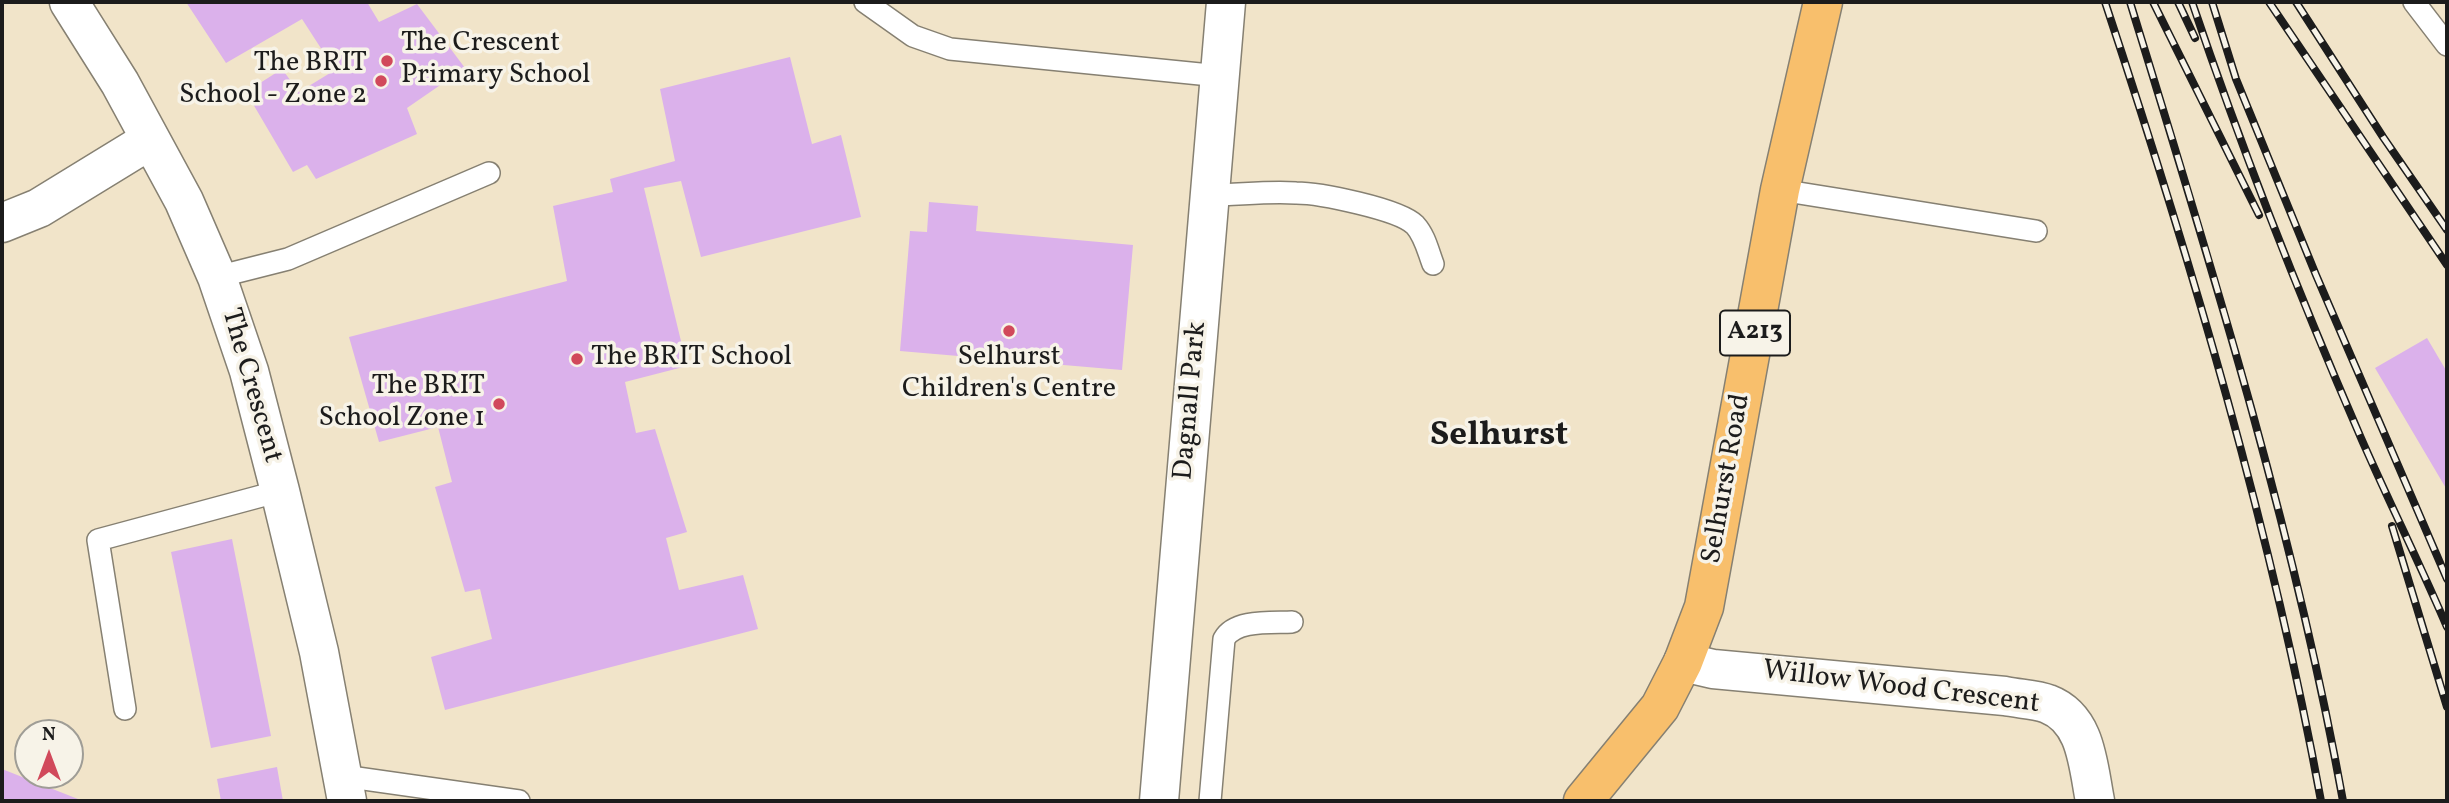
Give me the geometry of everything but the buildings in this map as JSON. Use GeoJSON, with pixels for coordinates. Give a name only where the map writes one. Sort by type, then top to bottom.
{"type":"FeatureCollection","features":[{"type":"Feature","properties":{"kind":"main road","name":"Selhurst Road"},"geometry":{"type":"LineString","coordinates":[[1583,801],[1660,707],[1683,662],[1704,607],[1780,190],[1823,2]]}},
{"type":"Feature","properties":{"kind":"street","name":"The Crescent"},"geometry":{"type":"LineString","coordinates":[[69,2],[120,83],[184,201],[217,277],[249,371],[280,491],[319,652],[345,789]]}},
{"type":"Feature","properties":{"kind":"street","name":"Dagnall Park"},"geometry":{"type":"LineString","coordinates":[[1159,801],[1226,2]]}},
{"type":"Feature","properties":{"kind":"street"},"geometry":{"type":"LineString","coordinates":[[2,223],[39,208],[150,139]]}},
{"type":"Feature","properties":{"kind":"street","name":"Willow Wood Crescent"},"geometry":{"type":"LineString","coordinates":[[1683,662],[1713,668],[2005,696],[2049,704],[2076,724],[2085,751],[2095,801]]}},
{"type":"Feature","properties":{"kind":"lane"},"geometry":{"type":"LineString","coordinates":[[864,2],[913,36],[950,48],[1220,76]]}},
{"type":"Feature","properties":{"kind":"lane"},"geometry":{"type":"LineString","coordinates":[[2414,2],[2438,21],[2447,44]]}},
{"type":"Feature","properties":{"kind":"lane"},"geometry":{"type":"LineString","coordinates":[[217,277],[288,259],[489,173]]}},
{"type":"Feature","properties":{"kind":"lane"},"geometry":{"type":"LineString","coordinates":[[1780,190],[2036,230]]}},
{"type":"Feature","properties":{"kind":"lane"},"geometry":{"type":"LineString","coordinates":[[1210,195],[1298,192],[1399,215],[1413,223],[1422,234],[1433,264]]}},
{"type":"Feature","properties":{"kind":"lane"},"geometry":{"type":"LineString","coordinates":[[125,709],[98,540],[280,491]]}},
{"type":"Feature","properties":{"kind":"lane"},"geometry":{"type":"LineString","coordinates":[[1210,801],[1224,639],[1228,632],[1238,626],[1292,622]]}},
{"type":"Feature","properties":{"kind":"lane"},"geometry":{"type":"LineString","coordinates":[[345,789],[519,801]]}},
{"type":"Feature","properties":{"kind":"railway"},"geometry":{"type":"LineString","coordinates":[[2105,2],[2168,199],[2227,398],[2278,598],[2321,801]]}},
{"type":"Feature","properties":{"kind":"railway"},"geometry":{"type":"LineString","coordinates":[[2130,2],[2220,299],[2275,498],[2323,700],[2343,801]]}},
{"type":"Feature","properties":{"kind":"railway"},"geometry":{"type":"LineString","coordinates":[[2153,2],[2259,215]]}},
{"type":"Feature","properties":{"kind":"railway"},"geometry":{"type":"LineString","coordinates":[[2178,2],[2195,38]]}},
{"type":"Feature","properties":{"kind":"railway"},"geometry":{"type":"LineString","coordinates":[[2192,2],[2251,167],[2315,330],[2447,627]]}},
{"type":"Feature","properties":{"kind":"railway"},"geometry":{"type":"LineString","coordinates":[[2212,2],[2236,79],[2316,275],[2447,579]]}},
{"type":"Feature","properties":{"kind":"railway"},"geometry":{"type":"LineString","coordinates":[[2269,2],[2447,265]]}},
{"type":"Feature","properties":{"kind":"railway"},"geometry":{"type":"LineString","coordinates":[[2296,2],[2447,230]]}},
{"type":"Feature","properties":{"kind":"railway"},"geometry":{"type":"LineString","coordinates":[[2392,526],[2447,707]]}},
{"type":"Feature","properties":{"kind":"place","name":"The Crescent Primary School"},"geometry":{"type":"Point","coordinates":[387,61]}},
{"type":"Feature","properties":{"kind":"place","name":"The BRIT School - Zone 2"},"geometry":{"type":"Point","coordinates":[381,81]}},
{"type":"Feature","properties":{"kind":"place","name":"Selhurst Children's Centre"},"geometry":{"type":"Point","coordinates":[1009,331]}},
{"type":"Feature","properties":{"kind":"place","name":"The BRIT School"},"geometry":{"type":"Point","coordinates":[577,359]}},
{"type":"Feature","properties":{"kind":"place","name":"The BRIT School Zone 1"},"geometry":{"type":"Point","coordinates":[499,404]}},
{"type":"Feature","properties":{"kind":"district","name":"Selhurst"},"geometry":{"type":"Point","coordinates":[1499,438]}}]}
